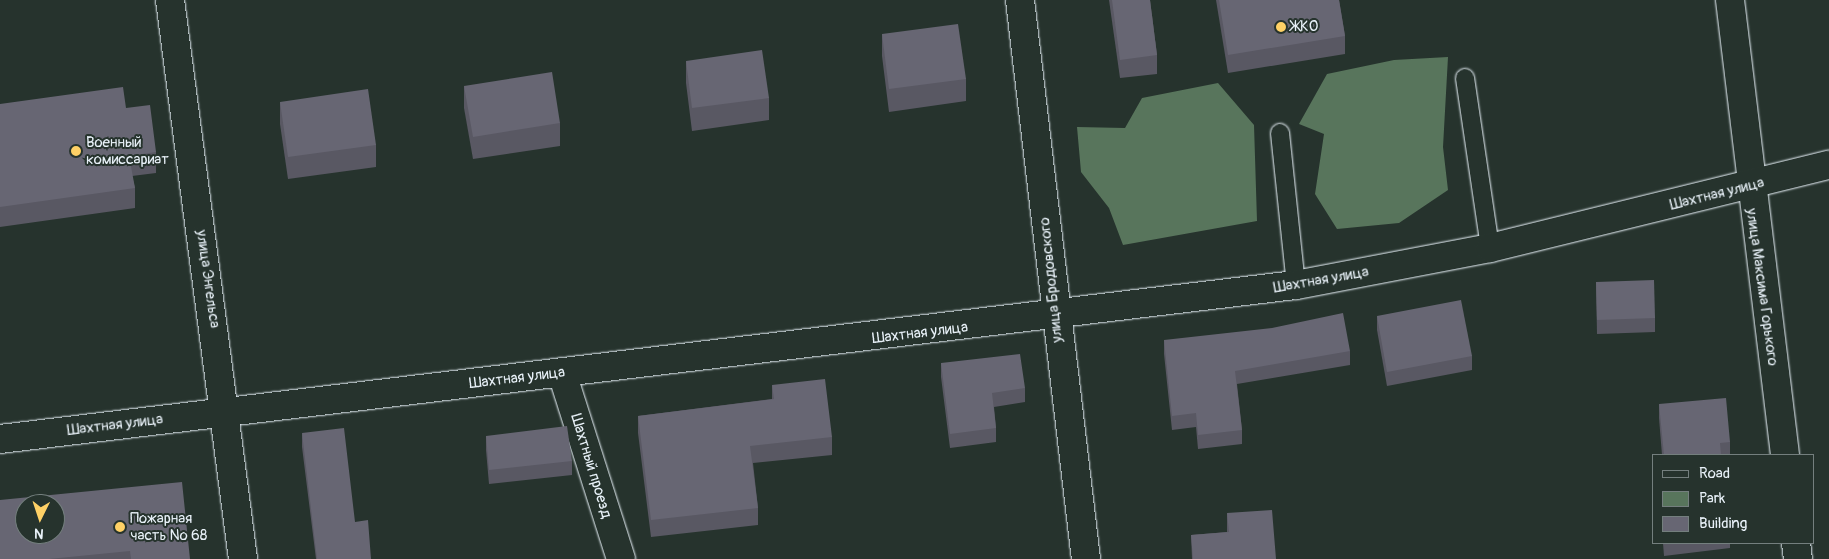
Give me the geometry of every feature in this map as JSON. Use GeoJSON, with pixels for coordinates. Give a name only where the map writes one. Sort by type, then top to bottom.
{"type":"FeatureCollection","features":[{"type":"Feature","properties":{"kind":"main road","name":"улица Энгельса"},"geometry":{"type":"LineString","coordinates":[[170,0],[226,412],[243,559]]}},
{"type":"Feature","properties":{"kind":"main road","name":"улица Бродовского"},"geometry":{"type":"LineString","coordinates":[[1020,0],[1054,317],[1086,559]]}},
{"type":"Feature","properties":{"kind":"main road","name":"улица Максима Горького"},"geometry":{"type":"LineString","coordinates":[[1730,0],[1749,187],[1785,454]]}},
{"type":"Feature","properties":{"kind":"main road","name":"Шахтная улица"},"geometry":{"type":"LineString","coordinates":[[0,439],[1054,317],[1296,286],[1490,248],[1749,187],[1829,166]]}},
{"type":"Feature","properties":{"kind":"main road","name":"Шахтный проезд"},"geometry":{"type":"LineString","coordinates":[[562,373],[621,559]]}},
{"type":"Feature","properties":{"kind":"main road"},"geometry":{"type":"LineString","coordinates":[[1796,544],[1798,559]]}},
{"type":"Feature","properties":{"kind":"lane"},"geometry":{"type":"LineString","coordinates":[[1465,78],[1490,248]]}},
{"type":"Feature","properties":{"kind":"lane"},"geometry":{"type":"LineString","coordinates":[[1280,133],[1296,286]]}},
{"type":"Feature","properties":{"kind":"green space"},"geometry":{"type":"Polygon","coordinates":[[[1448,57],[1443,147],[1448,190],[1399,223],[1337,229],[1315,194],[1324,134],[1299,124],[1327,74],[1394,60],[1448,57]]]}},
{"type":"Feature","properties":{"kind":"green space"},"geometry":{"type":"Polygon","coordinates":[[[1218,83],[1254,125],[1257,221],[1123,245],[1109,208],[1081,172],[1077,127],[1125,128],[1142,98],[1218,83]]]}},
{"type":"Feature","properties":{"kind":"building"},"geometry":{"type":"Polygon","coordinates":[[[1112,0],[1150,0],[1157,55],[1120,60],[1112,0]]]}},
{"type":"Feature","properties":{"kind":"building","name":"ЖКО"},"geometry":{"type":"Polygon","coordinates":[[[1219,0],[1339,0],[1345,36],[1228,55],[1219,0]]]}},
{"type":"Feature","properties":{"kind":"building"},"geometry":{"type":"Polygon","coordinates":[[[958,24],[966,79],[889,89],[882,34],[958,24]]]}},
{"type":"Feature","properties":{"kind":"building"},"geometry":{"type":"Polygon","coordinates":[[[762,50],[769,98],[692,108],[686,61],[762,50]]]}},
{"type":"Feature","properties":{"kind":"building"},"geometry":{"type":"Polygon","coordinates":[[[552,72],[560,123],[473,137],[464,86],[552,72]]]}},
{"type":"Feature","properties":{"kind":"building","name":"Военный комиссариат"},"geometry":{"type":"Polygon","coordinates":[[[123,87],[126,108],[150,105],[156,152],[129,156],[135,188],[0,207],[0,104],[123,87]]]}},
{"type":"Feature","properties":{"kind":"building"},"geometry":{"type":"Polygon","coordinates":[[[368,89],[376,145],[288,157],[280,102],[368,89]]]}},
{"type":"Feature","properties":{"kind":"building"},"geometry":{"type":"Polygon","coordinates":[[[1654,280],[1655,318],[1597,320],[1596,282],[1654,280]]]}},
{"type":"Feature","properties":{"kind":"building"},"geometry":{"type":"Polygon","coordinates":[[[1461,300],[1472,356],[1387,372],[1377,316],[1461,300]]]}},
{"type":"Feature","properties":{"kind":"building"},"geometry":{"type":"Polygon","coordinates":[[[1343,313],[1350,351],[1235,371],[1242,430],[1198,435],[1196,413],[1172,416],[1164,340],[1272,328],[1343,313]]]}},
{"type":"Feature","properties":{"kind":"building"},"geometry":{"type":"Polygon","coordinates":[[[1020,354],[1025,388],[992,393],[996,428],[950,434],[941,363],[1020,354]]]}},
{"type":"Feature","properties":{"kind":"building"},"geometry":{"type":"Polygon","coordinates":[[[825,379],[832,437],[750,446],[758,508],[651,520],[638,416],[774,399],[772,385],[825,379]]]}},
{"type":"Feature","properties":{"kind":"building"},"geometry":{"type":"Polygon","coordinates":[[[1726,398],[1730,442],[1720,443],[1721,454],[1664,454],[1659,404],[1726,398]]]}},
{"type":"Feature","properties":{"kind":"building"},"geometry":{"type":"Polygon","coordinates":[[[567,426],[572,461],[489,470],[486,436],[567,426]]]}},
{"type":"Feature","properties":{"kind":"building"},"geometry":{"type":"Polygon","coordinates":[[[344,428],[355,522],[368,520],[371,559],[317,559],[302,433],[344,428]]]}},
{"type":"Feature","properties":{"kind":"building","name":"Пожарная часть № 68"},"geometry":{"type":"Polygon","coordinates":[[[182,482],[190,559],[131,559],[130,551],[49,559],[0,559],[0,500],[15,499],[15,544],[65,544],[65,494],[61,494],[182,482]]]}},
{"type":"Feature","properties":{"kind":"building"},"geometry":{"type":"Polygon","coordinates":[[[1272,510],[1276,559],[1193,559],[1191,535],[1229,532],[1227,513],[1272,510]]]}},
{"type":"Feature","properties":{"kind":"place","name":"ЖКО"},"geometry":{"type":"Point","coordinates":[1281,27]}},
{"type":"Feature","properties":{"kind":"place","name":"Военный комиссариат"},"geometry":{"type":"Point","coordinates":[76,151]}},
{"type":"Feature","properties":{"kind":"place","name":"Пожарная часть № 68"},"geometry":{"type":"Point","coordinates":[120,527]}}]}
